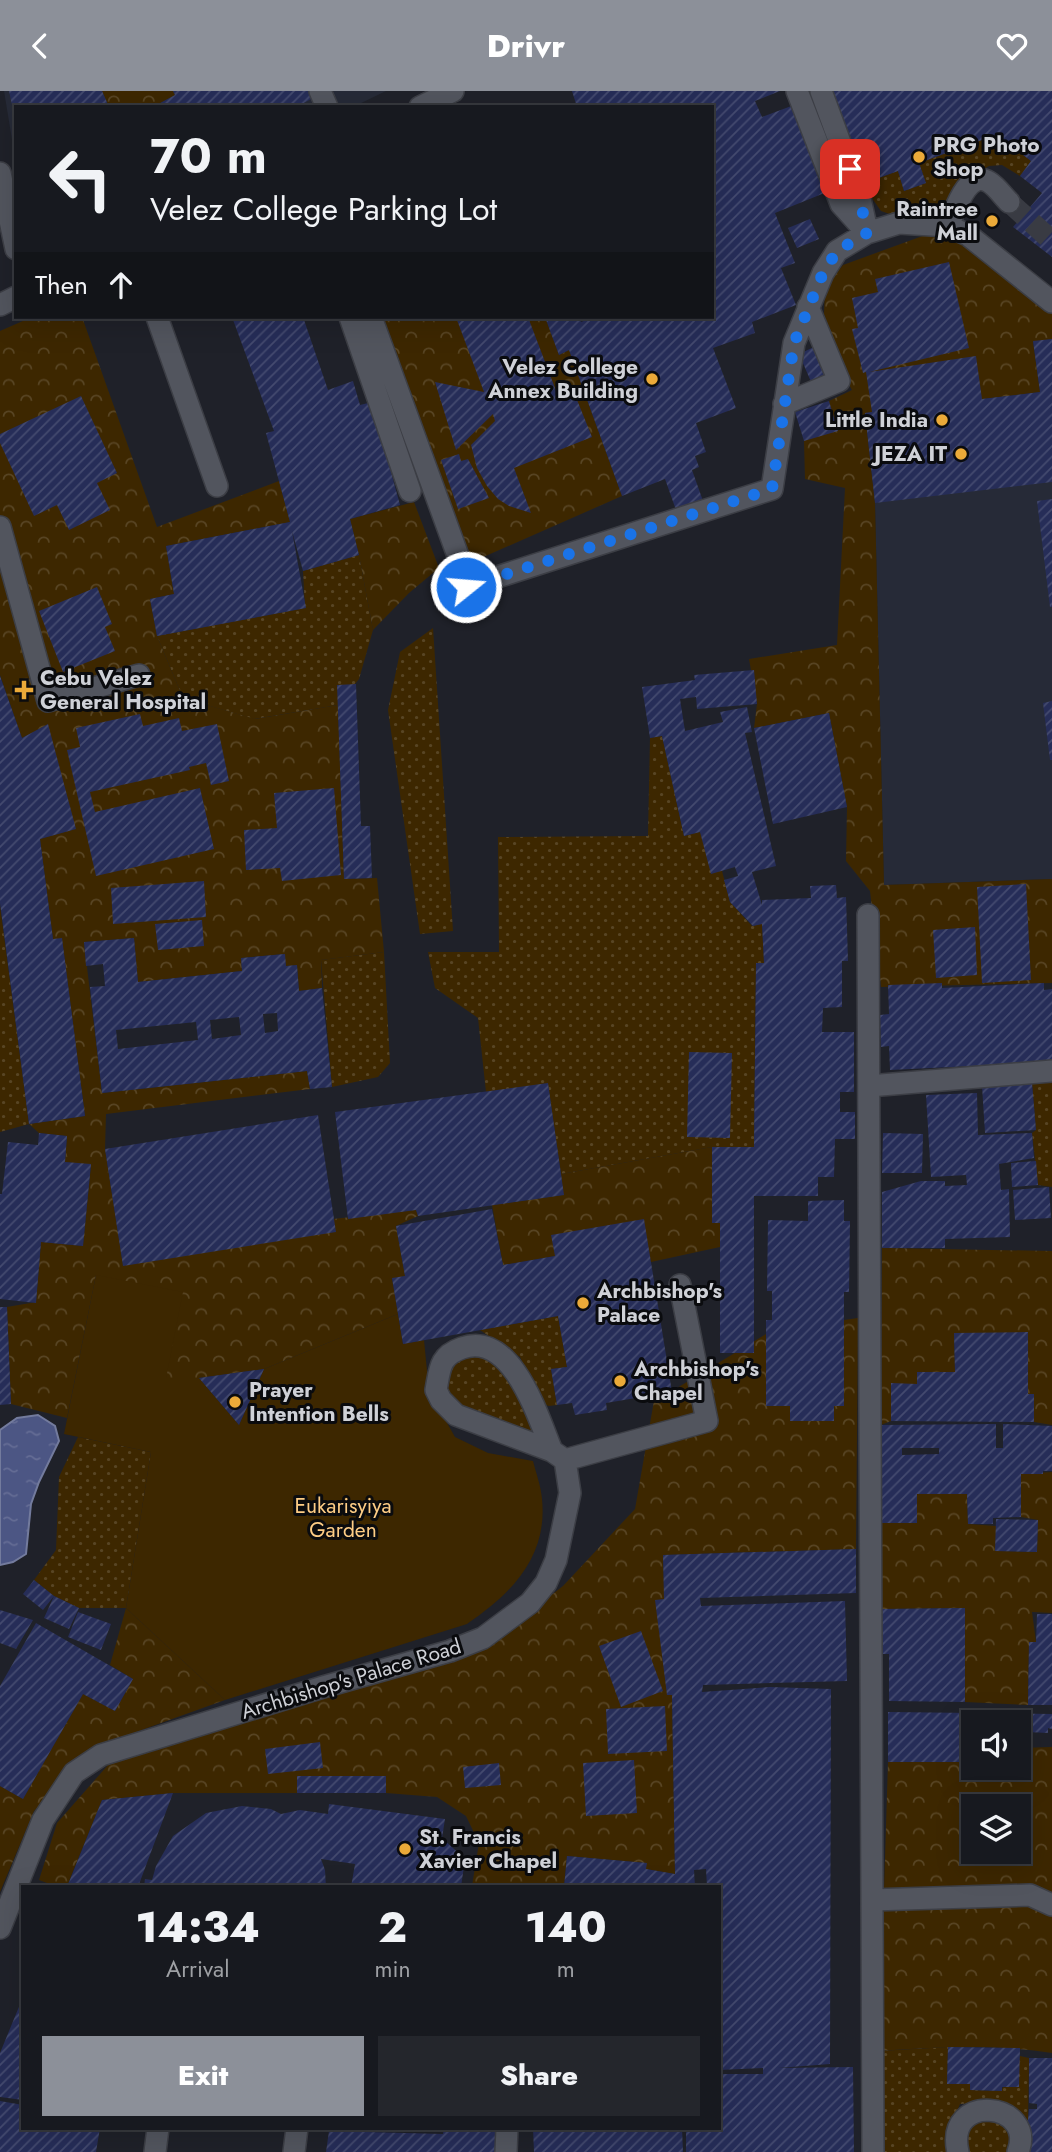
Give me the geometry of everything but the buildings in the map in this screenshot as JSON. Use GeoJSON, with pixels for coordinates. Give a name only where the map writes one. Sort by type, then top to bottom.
{"type":"FeatureCollection","features":[{"type":"Feature","properties":{"kind":"street"},"geometry":{"type":"LineString","coordinates":[[424,105],[453,91]]}},
{"type":"Feature","properties":{"kind":"street"},"geometry":{"type":"LineString","coordinates":[[797,91],[841,204],[867,233]]}},
{"type":"Feature","properties":{"kind":"street"},"geometry":{"type":"LineString","coordinates":[[821,91],[859,194],[867,233]]}},
{"type":"Feature","properties":{"kind":"street"},"geometry":{"type":"LineString","coordinates":[[0,173],[14,240]]}},
{"type":"Feature","properties":{"kind":"street"},"geometry":{"type":"LineString","coordinates":[[948,226],[967,186],[976,180],[988,181],[1009,202]]}},
{"type":"Feature","properties":{"kind":"street"},"geometry":{"type":"LineString","coordinates":[[372,319],[467,587],[772,489],[794,343],[808,307],[837,251],[867,233],[899,223],[948,226],[968,235],[1052,302]]}},
{"type":"Feature","properties":{"kind":"street"},"geometry":{"type":"LineString","coordinates":[[784,404],[839,381],[808,307]]}},
{"type":"Feature","properties":{"kind":"street"},"geometry":{"type":"LineString","coordinates":[[158,319],[217,486]]}},
{"type":"Feature","properties":{"kind":"street"},"geometry":{"type":"LineString","coordinates":[[351,319],[410,491]]}},
{"type":"Feature","properties":{"kind":"street"},"geometry":{"type":"LineString","coordinates":[[0,527],[48,701],[139,675]]}},
{"type":"Feature","properties":{"kind":"street"},"geometry":{"type":"LineString","coordinates":[[868,915],[873,2152]]}},
{"type":"Feature","properties":{"kind":"street"},"geometry":{"type":"LineString","coordinates":[[869,1086],[1052,1072]]}},
{"type":"Feature","properties":{"kind":"street"},"geometry":{"type":"LineString","coordinates":[[559,1455],[707,1421],[680,1285]]}},
{"type":"Feature","properties":{"kind":"street","name":"Archbishop's Palace Road"},"geometry":{"type":"LineString","coordinates":[[0,1928],[43,1820],[74,1773],[101,1755],[450,1651],[483,1638],[520,1612],[546,1583],[556,1560],[570,1493],[559,1455],[523,1383],[502,1355],[482,1345],[469,1345],[443,1359],[436,1390],[456,1415],[559,1455]]}},
{"type":"Feature","properties":{"kind":"street"},"geometry":{"type":"LineString","coordinates":[[872,1900],[1030,1895],[1052,1905]]}},
{"type":"Feature","properties":{"kind":"street"},"geometry":{"type":"LineString","coordinates":[[958,2152],[955,2140],[961,2123],[974,2112],[991,2108],[1007,2114],[1018,2127],[1021,2144],[1018,2152]]}},
{"type":"Feature","properties":{"kind":"street"},"geometry":{"type":"LineString","coordinates":[[155,2152],[158,2130]]}},
{"type":"Feature","properties":{"kind":"street"},"geometry":{"type":"LineString","coordinates":[[294,2152],[297,2130]]}},
{"type":"Feature","properties":{"kind":"street"},"geometry":{"type":"LineString","coordinates":[[506,2152],[507,2130]]}},
{"type":"Feature","properties":{"kind":"shaded area"},"geometry":{"type":"Polygon","coordinates":[[[4,91],[386,91],[357,105],[14,105],[14,152],[4,91]]]}},
{"type":"Feature","properties":{"kind":"shaded area"},"geometry":{"type":"Polygon","coordinates":[[[1052,391],[1052,879],[884,885],[875,503],[865,413],[1052,391]]]}},
{"type":"Feature","properties":{"kind":"green space"},"geometry":{"type":"Polygon","coordinates":[[[102,91],[173,91],[175,95],[157,105],[108,105],[102,91]]]}},
{"type":"Feature","properties":{"kind":"green space"},"geometry":{"type":"Polygon","coordinates":[[[982,140],[1010,145],[1031,161],[1020,176],[1002,165],[989,166],[958,184],[939,214],[904,219],[881,211],[862,184],[898,171],[904,191],[926,183],[919,163],[982,140]]]}},
{"type":"Feature","properties":{"kind":"green space"},"geometry":{"type":"Polygon","coordinates":[[[928,234],[956,240],[1052,310],[1052,339],[1033,342],[1040,392],[865,413],[875,503],[884,885],[1052,879],[1052,983],[881,987],[870,891],[846,861],[847,807],[829,713],[754,728],[757,704],[749,659],[837,645],[845,488],[805,479],[804,441],[829,401],[852,390],[844,375],[824,314],[825,287],[843,265],[928,234]]]}},
{"type":"Feature","properties":{"kind":"green space"},"geometry":{"type":"Polygon","coordinates":[[[27,319],[83,319],[157,527],[279,481],[290,522],[166,546],[174,594],[150,599],[157,636],[183,698],[255,719],[338,705],[344,879],[377,878],[384,952],[321,960],[322,988],[299,991],[297,965],[286,966],[284,954],[241,958],[242,971],[138,982],[134,938],[84,942],[102,1093],[307,1071],[310,1089],[106,1114],[105,1149],[123,1265],[333,1219],[416,1210],[418,1216],[396,1226],[405,1276],[392,1279],[398,1314],[264,1369],[199,1378],[165,1378],[96,1275],[67,1418],[11,1404],[7,1307],[36,1302],[41,1242],[83,1246],[91,1165],[65,1162],[67,1136],[39,1133],[29,1124],[85,1116],[62,939],[53,939],[40,839],[75,829],[47,725],[22,738],[0,675],[0,331],[27,319]]]}},
{"type":"Feature","properties":{"kind":"green space"},"geometry":{"type":"Polygon","coordinates":[[[384,319],[546,319],[559,355],[569,350],[622,496],[472,562],[384,319]]]}},
{"type":"Feature","properties":{"kind":"green space"},"geometry":{"type":"Polygon","coordinates":[[[414,502],[439,568],[409,593],[373,630],[350,519],[414,502]]]}},
{"type":"Feature","properties":{"kind":"green space"},"geometry":{"type":"Polygon","coordinates":[[[359,555],[373,630],[359,679],[338,705],[254,719],[183,698],[157,636],[305,608],[303,571],[359,555]]]}},
{"type":"Feature","properties":{"kind":"green space"},"geometry":{"type":"Polygon","coordinates":[[[433,628],[453,931],[420,934],[388,710],[400,652],[433,628]]]}},
{"type":"Feature","properties":{"kind":"green space"},"geometry":{"type":"Polygon","coordinates":[[[662,736],[684,836],[700,832],[722,871],[730,902],[752,926],[762,924],[764,963],[756,964],[754,1147],[712,1147],[561,1174],[548,1084],[486,1092],[478,1018],[435,988],[428,952],[499,952],[498,837],[648,836],[650,738],[662,736]]]}},
{"type":"Feature","properties":{"kind":"green space"},"geometry":{"type":"Polygon","coordinates":[[[0,906],[29,1124],[0,1132],[0,906]]]}},
{"type":"Feature","properties":{"kind":"green space"},"geometry":{"type":"Polygon","coordinates":[[[384,952],[390,1063],[378,1077],[332,1087],[321,960],[384,952]]]}},
{"type":"Feature","properties":{"kind":"green space"},"geometry":{"type":"Polygon","coordinates":[[[1052,1079],[1052,1187],[1038,1185],[1032,1133],[1036,1130],[1032,1083],[1052,1079]]]}},
{"type":"Feature","properties":{"kind":"green space"},"geometry":{"type":"Polygon","coordinates":[[[712,1147],[712,1222],[720,1223],[720,1247],[651,1262],[555,1256],[503,1265],[492,1205],[563,1195],[561,1174],[712,1147]]]}},
{"type":"Feature","properties":{"kind":"green space"},"geometry":{"type":"Polygon","coordinates":[[[882,1248],[1052,1251],[1052,1425],[1034,1422],[1028,1394],[954,1333],[955,1372],[918,1372],[917,1384],[892,1384],[891,1421],[881,1425],[882,1248]]]}},
{"type":"Feature","properties":{"kind":"green space","name":"Eukarisyiya Garden"},"geometry":{"type":"Polygon","coordinates":[[[96,1275],[183,1292],[166,1378],[199,1378],[239,1425],[264,1369],[398,1314],[403,1344],[424,1340],[429,1391],[455,1437],[488,1453],[533,1461],[541,1494],[542,1520],[533,1556],[523,1572],[498,1600],[467,1624],[225,1700],[126,1608],[151,1452],[64,1434],[96,1275]]]}},
{"type":"Feature","properties":{"kind":"green space"},"geometry":{"type":"Polygon","coordinates":[[[558,1316],[567,1367],[551,1369],[557,1405],[549,1406],[539,1403],[520,1357],[480,1330],[558,1316]]]}},
{"type":"Feature","properties":{"kind":"green space"},"geometry":{"type":"Polygon","coordinates":[[[858,1318],[856,1549],[663,1555],[667,1694],[672,1695],[675,1874],[646,1869],[646,1863],[567,1856],[564,1885],[472,1885],[479,1843],[466,1816],[437,1797],[386,1793],[173,1793],[102,1800],[67,1885],[52,1885],[39,1880],[57,1823],[108,1765],[480,1650],[563,1586],[635,1509],[655,1395],[672,1391],[766,1334],[766,1406],[790,1406],[790,1421],[834,1421],[834,1406],[844,1406],[844,1320],[858,1318]]]}},
{"type":"Feature","properties":{"kind":"green space"},"geometry":{"type":"Polygon","coordinates":[[[484,1354],[502,1366],[535,1437],[472,1414],[447,1394],[448,1373],[461,1357],[484,1354]]]}},
{"type":"Feature","properties":{"kind":"green space"},"geometry":{"type":"Polygon","coordinates":[[[78,1437],[151,1452],[126,1608],[79,1608],[54,1596],[34,1580],[56,1550],[59,1477],[78,1437]]]}},
{"type":"Feature","properties":{"kind":"green space"},"geometry":{"type":"Polygon","coordinates":[[[1052,1472],[1052,1613],[1032,1612],[1036,1642],[1029,1642],[1028,1705],[965,1702],[965,1608],[882,1609],[881,1523],[917,1523],[917,1494],[967,1494],[968,1524],[996,1526],[996,1551],[1037,1552],[1038,1520],[1021,1517],[1021,1474],[1052,1472]]]}},
{"type":"Feature","properties":{"kind":"green space"},"geometry":{"type":"Polygon","coordinates":[[[126,1608],[225,1700],[97,1746],[34,1811],[0,1892],[0,1786],[23,1799],[83,1694],[115,1711],[133,1679],[110,1665],[126,1608]]]}},
{"type":"Feature","properties":{"kind":"green space"},"geometry":{"type":"Polygon","coordinates":[[[1052,1747],[1052,2053],[987,2047],[879,2051],[888,1762],[959,1762],[959,1749],[961,1780],[1031,1780],[1031,1748],[1052,1747]]]}},
{"type":"Feature","properties":{"kind":"green space"},"geometry":{"type":"Polygon","coordinates":[[[948,2047],[947,2084],[970,2084],[970,2090],[1001,2091],[1020,2056],[1029,2058],[1028,2120],[1023,2120],[1012,2106],[990,2102],[960,2104],[946,2138],[951,2152],[882,2152],[879,2051],[948,2047]]]}},
{"type":"Feature","properties":{"kind":"green space"},"geometry":{"type":"Polygon","coordinates":[[[996,2118],[1012,2135],[1009,2152],[967,2152],[966,2131],[973,2122],[996,2118]]]}},
{"type":"Feature","properties":{"kind":"water"},"geometry":{"type":"Polygon","coordinates":[[[38,1415],[55,1426],[59,1441],[31,1504],[26,1554],[13,1562],[0,1565],[0,1430],[17,1418],[38,1415]]]}},
{"type":"Feature","properties":{"kind":"tunnel"},"geometry":{"type":"LineString","coordinates":[[1009,202],[1052,241]]}},
{"type":"Feature","properties":{"kind":"place","name":"PRG Photo Shop"},"geometry":{"type":"Point","coordinates":[919,157]}},
{"type":"Feature","properties":{"kind":"place","name":"Raintree Mall"},"geometry":{"type":"Point","coordinates":[992,221]}},
{"type":"Feature","properties":{"kind":"place","name":"Velez College Annex Building"},"geometry":{"type":"Point","coordinates":[652,379]}},
{"type":"Feature","properties":{"kind":"place","name":"Little India"},"geometry":{"type":"Point","coordinates":[942,420]}},
{"type":"Feature","properties":{"kind":"place","name":"JEZA IT"},"geometry":{"type":"Point","coordinates":[961,454]}},
{"type":"Feature","properties":{"kind":"place","name":"Cebu Velez General Hospital"},"geometry":{"type":"Point","coordinates":[24,690]}},
{"type":"Feature","properties":{"kind":"place","name":"Archbishop's Palace"},"geometry":{"type":"Point","coordinates":[583,1303]}},
{"type":"Feature","properties":{"kind":"place","name":"Archbishop's Chapel"},"geometry":{"type":"Point","coordinates":[620,1381]}},
{"type":"Feature","properties":{"kind":"place","name":"Prayer Intention Bells"},"geometry":{"type":"Point","coordinates":[235,1402]}},
{"type":"Feature","properties":{"kind":"place","name":"St. Francis Xavier Chapel"},"geometry":{"type":"Point","coordinates":[405,1849]}},
{"type":"Feature","properties":{"kind":"route"},"geometry":{"type":"LineString","coordinates":[[466,587],[772,489],[794,343],[823,273],[837,251],[867,233],[859,194],[850,169]]}}]}
